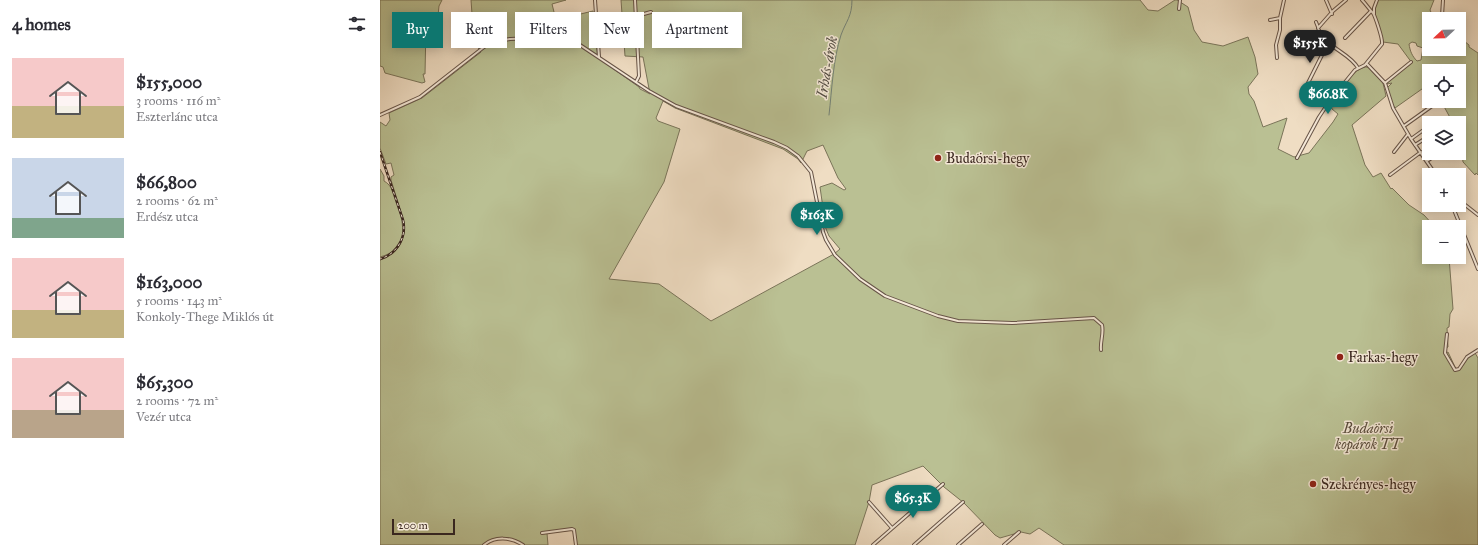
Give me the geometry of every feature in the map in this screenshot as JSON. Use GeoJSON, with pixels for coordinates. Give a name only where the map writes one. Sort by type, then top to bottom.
{"type":"FeatureCollection","features":[{"type":"Feature","properties":{"kind":"street"},"geometry":{"type":"LineString","coordinates":[[595,0],[599,57]]}},
{"type":"Feature","properties":{"kind":"street"},"geometry":{"type":"LineString","coordinates":[[635,0],[636,12]]}},
{"type":"Feature","properties":{"kind":"street"},"geometry":{"type":"LineString","coordinates":[[1179,9],[1180,0]]}},
{"type":"Feature","properties":{"kind":"street"},"geometry":{"type":"LineString","coordinates":[[1277,58],[1276,45],[1280,30],[1280,18],[1284,0]]}},
{"type":"Feature","properties":{"kind":"street"},"geometry":{"type":"LineString","coordinates":[[1326,0],[1332,14]]}},
{"type":"Feature","properties":{"kind":"street"},"geometry":{"type":"LineString","coordinates":[[1318,28],[1346,0]]}},
{"type":"Feature","properties":{"kind":"street"},"geometry":{"type":"LineString","coordinates":[[1362,0],[1374,14]]}},
{"type":"Feature","properties":{"kind":"street"},"geometry":{"type":"LineString","coordinates":[[1297,158],[1318,117],[1329,102],[1353,71],[1367,63],[1380,48],[1383,42],[1374,14],[1374,8],[1377,0]]}},
{"type":"Feature","properties":{"kind":"street"},"geometry":{"type":"LineString","coordinates":[[1442,12],[1443,0]]}},
{"type":"Feature","properties":{"kind":"street"},"geometry":{"type":"LineString","coordinates":[[1346,38],[1371,11]]}},
{"type":"Feature","properties":{"kind":"street"},"geometry":{"type":"LineString","coordinates":[[644,14],[651,12]]}},
{"type":"Feature","properties":{"kind":"street"},"geometry":{"type":"LineString","coordinates":[[1270,20],[1280,18]]}},
{"type":"Feature","properties":{"kind":"street"},"geometry":{"type":"LineString","coordinates":[[1316,22],[1321,35],[1354,62],[1358,68]]}},
{"type":"Feature","properties":{"kind":"street"},"geometry":{"type":"LineString","coordinates":[[380,115],[420,97],[484,47],[499,40],[516,38],[564,38],[579,44],[656,95],[676,106],[774,142],[787,148],[798,156],[812,175],[821,225],[826,240],[842,263],[872,289],[885,296],[952,320],[967,322],[1012,323],[1086,318],[1096,319],[1102,325],[1103,332],[1100,342],[1101,350]]}},
{"type":"Feature","properties":{"kind":"street"},"geometry":{"type":"LineString","coordinates":[[1328,42],[1304,92],[1321,97],[1329,102]]}},
{"type":"Feature","properties":{"kind":"street"},"geometry":{"type":"LineString","coordinates":[[636,82],[640,76],[638,48]]}},
{"type":"Feature","properties":{"kind":"street"},"geometry":{"type":"LineString","coordinates":[[1385,83],[1411,62]]}},
{"type":"Feature","properties":{"kind":"street"},"geometry":{"type":"LineString","coordinates":[[1367,63],[1385,83],[1392,105],[1411,139],[1432,168]]}},
{"type":"Feature","properties":{"kind":"street"},"geometry":{"type":"LineString","coordinates":[[1404,126],[1429,108]]}},
{"type":"Feature","properties":{"kind":"street"},"geometry":{"type":"LineString","coordinates":[[1411,139],[1422,131]]}},
{"type":"Feature","properties":{"kind":"street"},"geometry":{"type":"LineString","coordinates":[[1394,152],[1408,134]]}},
{"type":"Feature","properties":{"kind":"street"},"geometry":{"type":"LineString","coordinates":[[1415,145],[1422,140]]}},
{"type":"Feature","properties":{"kind":"street"},"geometry":{"type":"LineString","coordinates":[[1390,175],[1421,152]]}},
{"type":"Feature","properties":{"kind":"street"},"geometry":{"type":"LineString","coordinates":[[1466,206],[1478,215]]}},
{"type":"Feature","properties":{"kind":"street"},"geometry":{"type":"LineString","coordinates":[[1455,212],[1478,270]]}},
{"type":"Feature","properties":{"kind":"street"},"geometry":{"type":"LineString","coordinates":[[1447,334],[1446,353],[1455,370],[1458,370],[1467,357],[1478,350]]}},
{"type":"Feature","properties":{"kind":"street"},"geometry":{"type":"LineString","coordinates":[[873,545],[943,484]]}},
{"type":"Feature","properties":{"kind":"street"},"geometry":{"type":"LineString","coordinates":[[869,502],[892,528]]}},
{"type":"Feature","properties":{"kind":"street"},"geometry":{"type":"LineString","coordinates":[[914,545],[963,502]]}},
{"type":"Feature","properties":{"kind":"street"},"geometry":{"type":"LineString","coordinates":[[958,545],[982,524]]}},
{"type":"Feature","properties":{"kind":"street"},"geometry":{"type":"LineString","coordinates":[[542,533],[573,530],[576,545]]}},
{"type":"Feature","properties":{"kind":"street"},"geometry":{"type":"LineString","coordinates":[[1004,545],[1019,532]]}},
{"type":"Feature","properties":{"kind":"street"},"geometry":{"type":"LineString","coordinates":[[484,545],[500,539],[515,540],[523,545]]}},
{"type":"Feature","properties":{"kind":"green space"},"geometry":{"type":"Polygon","coordinates":[[[380,0],[442,0],[438,12],[392,12],[392,48],[426,48],[425,74],[423,74],[425,82],[422,83],[385,73],[383,67],[380,66],[380,0]]]}},
{"type":"Feature","properties":{"kind":"green space","name":"Budaörsi kopárok TT"},"geometry":{"type":"Polygon","coordinates":[[[471,0],[566,0],[552,4],[554,12],[515,12],[515,48],[581,48],[581,14],[593,11],[589,12],[589,48],[597,48],[598,58],[640,89],[650,94],[643,57],[625,56],[624,48],[644,48],[644,12],[622,12],[621,0],[1140,0],[1148,10],[1158,11],[1177,0],[1188,7],[1194,30],[1202,42],[1223,46],[1248,37],[1255,57],[1258,74],[1248,87],[1249,94],[1254,101],[1263,127],[1287,118],[1278,149],[1294,157],[1309,153],[1338,114],[1332,109],[1330,103],[1352,75],[1363,68],[1368,67],[1383,83],[1386,96],[1352,125],[1365,165],[1373,177],[1381,173],[1391,189],[1392,188],[1409,205],[1429,220],[1422,220],[1422,264],[1450,264],[1453,309],[1450,314],[1449,327],[1447,328],[1448,347],[1446,348],[1446,353],[1448,352],[1456,369],[1459,368],[1460,370],[1468,358],[1475,353],[1478,358],[1478,545],[1064,545],[1039,528],[1030,534],[1021,532],[1000,538],[995,535],[964,503],[944,487],[923,466],[872,485],[869,502],[855,545],[575,545],[573,530],[547,533],[548,545],[524,545],[516,540],[499,538],[482,545],[380,545],[380,260],[392,254],[400,246],[404,235],[404,222],[391,180],[391,177],[394,175],[391,163],[386,164],[380,148],[380,122],[386,126],[390,120],[389,113],[422,98],[481,52],[478,48],[507,48],[507,12],[472,12],[471,0]],[[663,101],[656,118],[658,121],[680,129],[664,182],[609,279],[659,284],[711,321],[834,254],[840,249],[829,236],[824,224],[821,212],[823,208],[820,187],[832,183],[844,190],[846,189],[838,178],[823,145],[807,151],[801,163],[798,159],[783,149],[675,108],[663,101]]]}},
{"type":"Feature","properties":{"kind":"green space"},"geometry":{"type":"Polygon","coordinates":[[[1377,0],[1434,0],[1430,10],[1431,12],[1422,12],[1422,48],[1417,46],[1416,43],[1412,42],[1409,44],[1410,49],[1417,61],[1421,60],[1422,54],[1422,56],[1466,56],[1466,43],[1469,47],[1478,53],[1478,175],[1476,173],[1475,175],[1463,162],[1463,160],[1466,160],[1466,116],[1449,116],[1445,108],[1466,108],[1466,64],[1422,64],[1422,89],[1395,108],[1388,96],[1387,88],[1392,83],[1387,84],[1387,82],[1412,63],[1398,44],[1383,42],[1375,12],[1377,0]]]}},
{"type":"Feature","properties":{"kind":"green space"},"geometry":{"type":"Polygon","coordinates":[[[380,169],[384,176],[384,181],[389,185],[394,193],[403,227],[400,242],[396,248],[390,253],[380,257],[380,169]]]}},
{"type":"Feature","properties":{"kind":"waterway","name":"Irhás-árok"},"geometry":{"type":"LineString","coordinates":[[829,115],[836,54],[841,35],[850,15],[852,0]]}},
{"type":"Feature","properties":{"kind":"railway"},"geometry":{"type":"LineString","coordinates":[[380,152],[404,226],[402,238],[396,249],[386,257],[380,259]]}},
{"type":"Feature","properties":{"kind":"place","name":"Budaörsi-hegy"},"geometry":{"type":"Point","coordinates":[938,158]}},
{"type":"Feature","properties":{"kind":"place","name":"Farkas-hegy"},"geometry":{"type":"Point","coordinates":[1340,357]}},
{"type":"Feature","properties":{"kind":"place","name":"Szekrényes-hegy"},"geometry":{"type":"Point","coordinates":[1313,484]}}]}
